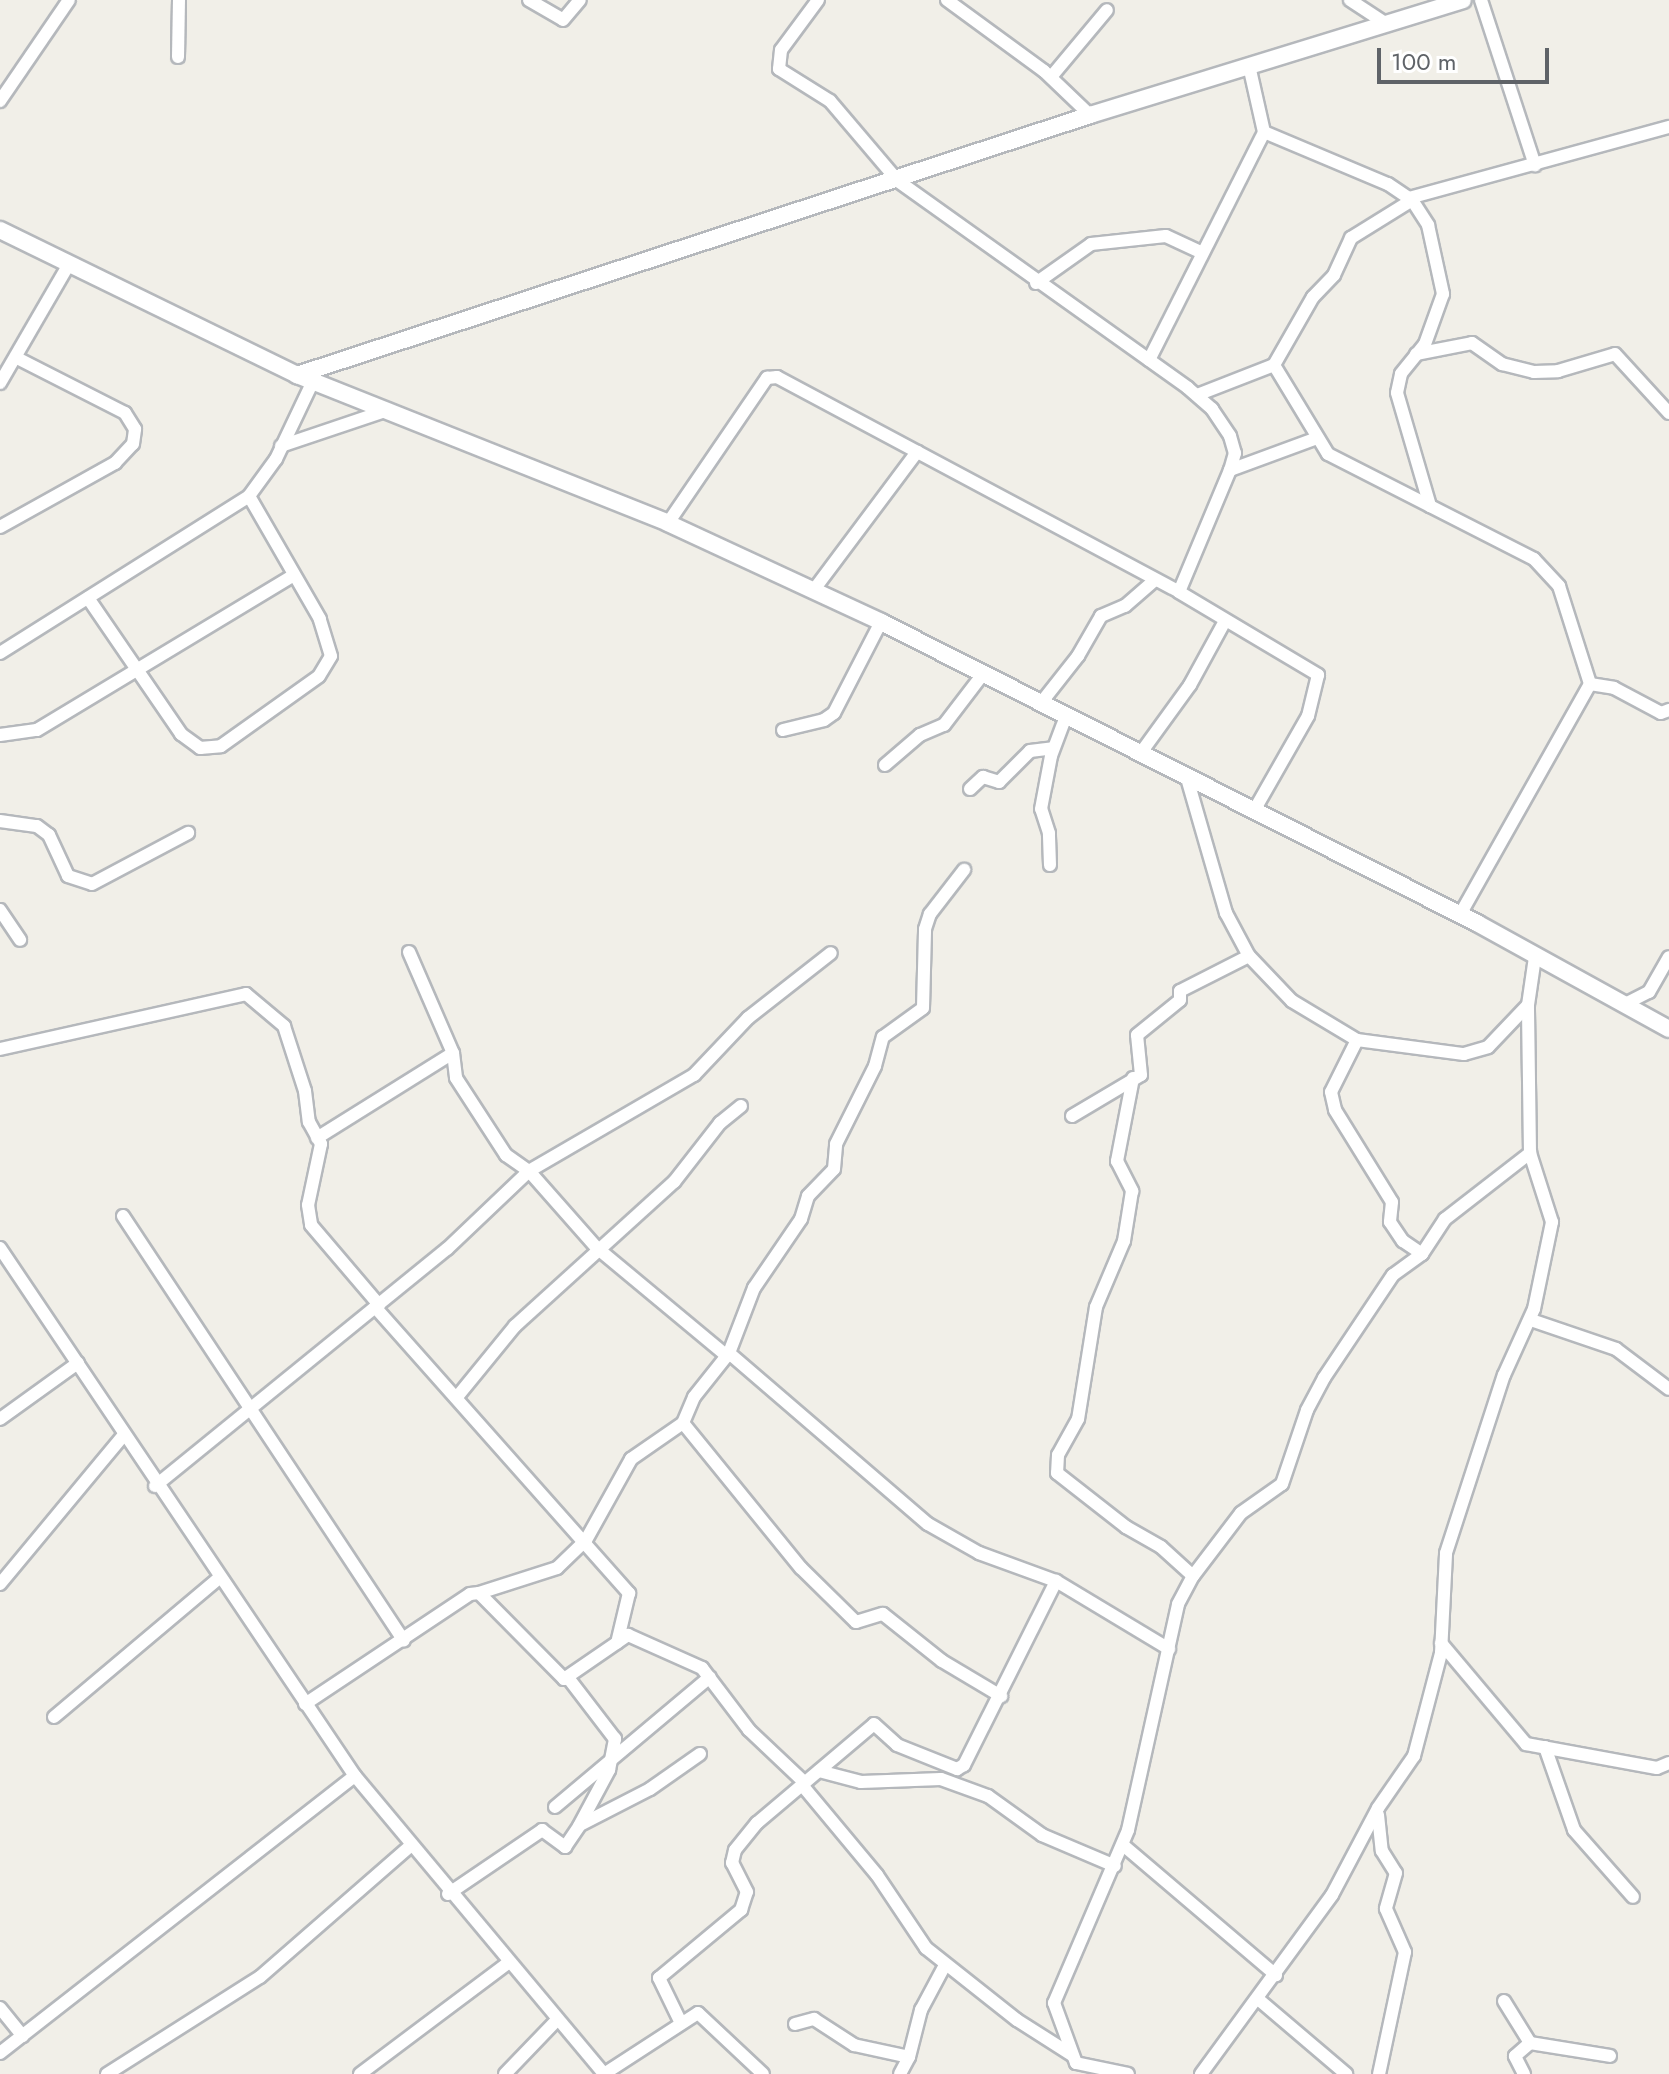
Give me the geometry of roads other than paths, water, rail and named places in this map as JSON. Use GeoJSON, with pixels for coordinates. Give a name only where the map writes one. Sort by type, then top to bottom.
{"type":"FeatureCollection","features":[{"type":"Feature","properties":{"kind":"street"},"geometry":{"type":"LineString","coordinates":[[0,101],[69,0]]}},
{"type":"Feature","properties":{"kind":"street"},"geometry":{"type":"LineString","coordinates":[[178,57],[179,0]]}},
{"type":"Feature","properties":{"kind":"street"},"geometry":{"type":"LineString","coordinates":[[529,0],[563,20],[580,0]]}},
{"type":"Feature","properties":{"kind":"street"},"geometry":{"type":"LineString","coordinates":[[818,0],[781,50],[779,69],[830,101],[898,181],[1036,283],[1197,395],[1230,436],[1235,453],[1230,470],[1179,592]]}},
{"type":"Feature","properties":{"kind":"street"},"geometry":{"type":"LineString","coordinates":[[947,0],[1051,77],[1090,115]]}},
{"type":"Feature","properties":{"kind":"street"},"geometry":{"type":"LineString","coordinates":[[1350,0],[1388,25]]}},
{"type":"Feature","properties":{"kind":"street"},"geometry":{"type":"LineString","coordinates":[[305,378],[1090,115],[1250,70],[1463,0]]}},
{"type":"Feature","properties":{"kind":"street"},"geometry":{"type":"LineString","coordinates":[[1481,0],[1535,165]]}},
{"type":"Feature","properties":{"kind":"street"},"geometry":{"type":"LineString","coordinates":[[1051,77],[1107,10]]}},
{"type":"Feature","properties":{"kind":"street"},"geometry":{"type":"LineString","coordinates":[[1149,360],[1200,252],[1264,132],[1250,70]]}},
{"type":"Feature","properties":{"kind":"street"},"geometry":{"type":"LineString","coordinates":[[1197,395],[1274,365],[1313,297],[1334,275],[1351,238],[1411,199],[1535,165],[1594,144],[1669,127]]}},
{"type":"Feature","properties":{"kind":"street"},"geometry":{"type":"LineString","coordinates":[[1264,132],[1388,184],[1411,199],[1435,243],[1443,294],[1416,354],[1401,374],[1398,409],[1430,506]]}},
{"type":"Feature","properties":{"kind":"street"},"geometry":{"type":"LineString","coordinates":[[0,230],[305,378],[668,523],[881,622],[1187,778],[1255,809],[1460,915],[1669,1029]]}},
{"type":"Feature","properties":{"kind":"street"},"geometry":{"type":"LineString","coordinates":[[1036,283],[1091,244],[1166,236],[1200,252]]}},
{"type":"Feature","properties":{"kind":"street"},"geometry":{"type":"LineString","coordinates":[[0,383],[19,359],[69,264]]}},
{"type":"Feature","properties":{"kind":"street"},"geometry":{"type":"LineString","coordinates":[[1416,354],[1472,343],[1502,364],[1534,372],[1558,371],[1615,354],[1669,413]]}},
{"type":"Feature","properties":{"kind":"street"},"geometry":{"type":"LineString","coordinates":[[0,527],[115,463],[133,444],[135,429],[125,413],[19,359]]}},
{"type":"Feature","properties":{"kind":"street"},"geometry":{"type":"LineString","coordinates":[[1274,365],[1328,454],[1534,559],[1559,586],[1590,684],[1460,915]]}},
{"type":"Feature","properties":{"kind":"street"},"geometry":{"type":"LineString","coordinates":[[668,523],[772,376],[1179,592],[1318,675],[1308,716],[1255,809]]}},
{"type":"Feature","properties":{"kind":"street"},"geometry":{"type":"LineString","coordinates":[[0,653],[249,496],[281,446],[305,378]]}},
{"type":"Feature","properties":{"kind":"street"},"geometry":{"type":"LineString","coordinates":[[281,446],[389,410]]}},
{"type":"Feature","properties":{"kind":"street"},"geometry":{"type":"LineString","coordinates":[[1230,470],[1317,438]]}},
{"type":"Feature","properties":{"kind":"street"},"geometry":{"type":"LineString","coordinates":[[813,591],[917,452]]}},
{"type":"Feature","properties":{"kind":"street"},"geometry":{"type":"LineString","coordinates":[[88,598],[134,670],[194,745],[207,750],[221,746],[319,676],[331,656],[320,619],[292,576],[249,496]]}},
{"type":"Feature","properties":{"kind":"street"},"geometry":{"type":"LineString","coordinates":[[0,735],[37,730],[292,576]]}},
{"type":"Feature","properties":{"kind":"street"},"geometry":{"type":"LineString","coordinates":[[1041,703],[1078,656],[1101,616],[1125,606],[1155,580]]}},
{"type":"Feature","properties":{"kind":"street"},"geometry":{"type":"LineString","coordinates":[[1140,754],[1190,685],[1225,621]]}},
{"type":"Feature","properties":{"kind":"street"},"geometry":{"type":"LineString","coordinates":[[783,730],[824,720],[834,713],[881,622]]}},
{"type":"Feature","properties":{"kind":"street"},"geometry":{"type":"LineString","coordinates":[[885,765],[920,735],[944,725],[983,674]]}},
{"type":"Feature","properties":{"kind":"street"},"geometry":{"type":"LineString","coordinates":[[1590,684],[1614,688],[1666,713]]}},
{"type":"Feature","properties":{"kind":"street"},"geometry":{"type":"LineString","coordinates":[[1050,865],[1049,833],[1041,809],[1053,748],[1066,716]]}},
{"type":"Feature","properties":{"kind":"street"},"geometry":{"type":"LineString","coordinates":[[970,789],[983,777],[999,782],[1030,751],[1053,748]]}},
{"type":"Feature","properties":{"kind":"street"},"geometry":{"type":"LineString","coordinates":[[1187,778],[1226,913],[1249,956],[1292,1001],[1357,1040],[1464,1054],[1488,1047],[1528,1005]]}},
{"type":"Feature","properties":{"kind":"street"},"geometry":{"type":"LineString","coordinates":[[0,821],[37,826],[49,835],[68,876],[92,884],[188,833]]}},
{"type":"Feature","properties":{"kind":"street"},"geometry":{"type":"LineString","coordinates":[[305,1704],[404,1641],[470,1594],[546,1576],[586,1540],[631,1459],[683,1423],[694,1397],[728,1355],[754,1288],[801,1219],[808,1196],[834,1169],[836,1144],[875,1066],[883,1037],[923,1008],[925,929],[930,914],[964,870]]}},
{"type":"Feature","properties":{"kind":"street"},"geometry":{"type":"LineString","coordinates":[[0,910],[20,940]]}},
{"type":"Feature","properties":{"kind":"street"},"geometry":{"type":"LineString","coordinates":[[409,952],[453,1053],[456,1078],[477,1114],[506,1155],[529,1171],[597,1248],[928,1524],[979,1553],[1056,1581],[1169,1649]]}},
{"type":"Feature","properties":{"kind":"street"},"geometry":{"type":"LineString","coordinates":[[155,1486],[377,1306],[529,1171],[694,1075],[748,1018],[831,953]]}},
{"type":"Feature","properties":{"kind":"street"},"geometry":{"type":"LineString","coordinates":[[1072,1116],[1142,1072],[1137,1050],[1140,1030],[1180,1000],[1180,991],[1194,981],[1249,956]]}},
{"type":"Feature","properties":{"kind":"street"},"geometry":{"type":"LineString","coordinates":[[1201,2074],[1276,1975],[1359,1852],[1378,1808],[1414,1756],[1441,1643],[1446,1553],[1504,1375],[1531,1320],[1552,1222],[1530,1153],[1528,1005],[1535,957]]}},
{"type":"Feature","properties":{"kind":"street"},"geometry":{"type":"LineString","coordinates":[[1625,1004],[1649,992],[1669,957]]}},
{"type":"Feature","properties":{"kind":"street"},"geometry":{"type":"LineString","coordinates":[[0,1049],[246,994],[284,1026],[321,1150],[308,1205],[311,1225],[377,1306],[586,1540],[629,1593],[617,1643]]}},
{"type":"Feature","properties":{"kind":"street"},"geometry":{"type":"LineString","coordinates":[[1357,1040],[1331,1092],[1335,1110],[1392,1202],[1390,1222],[1403,1241],[1422,1254]]}},
{"type":"Feature","properties":{"kind":"street"},"geometry":{"type":"LineString","coordinates":[[317,1138],[453,1053]]}},
{"type":"Feature","properties":{"kind":"street"},"geometry":{"type":"LineString","coordinates":[[1133,1078],[1117,1161],[1132,1191],[1124,1241],[1096,1307],[1078,1419],[1058,1455],[1057,1473],[1126,1527],[1161,1547],[1193,1576]]}},
{"type":"Feature","properties":{"kind":"street"},"geometry":{"type":"LineString","coordinates":[[457,1397],[515,1326],[597,1248],[674,1182],[720,1123],[741,1106]]}},
{"type":"Feature","properties":{"kind":"street"},"geometry":{"type":"LineString","coordinates":[[1072,2064],[1054,2003],[1123,1845],[1178,1604],[1193,1576],[1241,1513],[1282,1484],[1307,1410],[1347,1337],[1393,1275],[1422,1254],[1445,1219],[1530,1153]]}},
{"type":"Feature","properties":{"kind":"street"},"geometry":{"type":"LineString","coordinates":[[123,1216],[404,1641]]}},
{"type":"Feature","properties":{"kind":"street"},"geometry":{"type":"LineString","coordinates":[[0,1248],[78,1363],[122,1437],[355,1776],[448,1894],[604,2074],[690,2014],[705,2015],[763,2074]]}},
{"type":"Feature","properties":{"kind":"street"},"geometry":{"type":"LineString","coordinates":[[1531,1320],[1616,1349],[1669,1389]]}},
{"type":"Feature","properties":{"kind":"street"},"geometry":{"type":"LineString","coordinates":[[0,1419],[78,1363]]}},
{"type":"Feature","properties":{"kind":"street"},"geometry":{"type":"LineString","coordinates":[[683,1423],[801,1568],[856,1622],[883,1614],[942,1661],[1001,1696]]}},
{"type":"Feature","properties":{"kind":"street"},"geometry":{"type":"LineString","coordinates":[[0,1584],[122,1437]]}},
{"type":"Feature","properties":{"kind":"street"},"geometry":{"type":"LineString","coordinates":[[54,1717],[219,1578]]}},
{"type":"Feature","properties":{"kind":"street"},"geometry":{"type":"LineString","coordinates":[[680,2021],[658,1986],[659,1978],[741,1910],[747,1892],[732,1863],[735,1850],[803,1784],[874,1724],[897,1745],[960,1768],[1001,1696],[1056,1581]]}},
{"type":"Feature","properties":{"kind":"street"},"geometry":{"type":"LineString","coordinates":[[448,1894],[542,1830],[565,1847],[579,1826],[611,1761],[615,1734],[569,1679],[558,1674],[479,1593]]}},
{"type":"Feature","properties":{"kind":"street"},"geometry":{"type":"LineString","coordinates":[[569,1679],[617,1643],[632,1636],[655,1651],[688,1660],[710,1677],[749,1730],[803,1784],[877,1875],[914,1933],[945,1965],[1072,2064],[1128,2074]]}},
{"type":"Feature","properties":{"kind":"street"},"geometry":{"type":"LineString","coordinates":[[1441,1643],[1526,1744],[1657,1768],[1669,1763]]}},
{"type":"Feature","properties":{"kind":"street"},"geometry":{"type":"LineString","coordinates":[[555,1807],[710,1677]]}},
{"type":"Feature","properties":{"kind":"street"},"geometry":{"type":"LineString","coordinates":[[1545,1747],[1574,1830],[1633,1897]]}},
{"type":"Feature","properties":{"kind":"street"},"geometry":{"type":"LineString","coordinates":[[579,1826],[650,1789],[700,1754]]}},
{"type":"Feature","properties":{"kind":"street"},"geometry":{"type":"LineString","coordinates":[[819,1771],[861,1782],[941,1779],[988,1796],[1042,1835],[1115,1866]]}},
{"type":"Feature","properties":{"kind":"street"},"geometry":{"type":"LineString","coordinates":[[0,2053],[355,1776]]}},
{"type":"Feature","properties":{"kind":"street"},"geometry":{"type":"LineString","coordinates":[[1378,1808],[1382,1851],[1396,1873],[1386,1909],[1405,1952],[1379,2074]]}},
{"type":"Feature","properties":{"kind":"street"},"geometry":{"type":"LineString","coordinates":[[1123,1845],[1276,1975]]}},
{"type":"Feature","properties":{"kind":"street"},"geometry":{"type":"LineString","coordinates":[[107,2074],[260,1977],[410,1846]]}},
{"type":"Feature","properties":{"kind":"street"},"geometry":{"type":"LineString","coordinates":[[360,2074],[508,1963]]}},
{"type":"Feature","properties":{"kind":"street"},"geometry":{"type":"LineString","coordinates":[[900,2074],[909,2057],[921,2010],[945,1965]]}},
{"type":"Feature","properties":{"kind":"street"},"geometry":{"type":"LineString","coordinates":[[1258,1999],[1346,2074]]}},
{"type":"Feature","properties":{"kind":"street"},"geometry":{"type":"LineString","coordinates":[[1504,2001],[1530,2043],[1610,2056]]}},
{"type":"Feature","properties":{"kind":"street"},"geometry":{"type":"LineString","coordinates":[[0,2008],[23,2036]]}},
{"type":"Feature","properties":{"kind":"street"},"geometry":{"type":"LineString","coordinates":[[795,2024],[814,2019],[854,2045],[909,2057]]}},
{"type":"Feature","properties":{"kind":"street"},"geometry":{"type":"LineString","coordinates":[[505,2074],[557,2020]]}},
{"type":"Feature","properties":{"kind":"street"},"geometry":{"type":"LineString","coordinates":[[1524,2074],[1515,2056],[1530,2043]]}}]}
